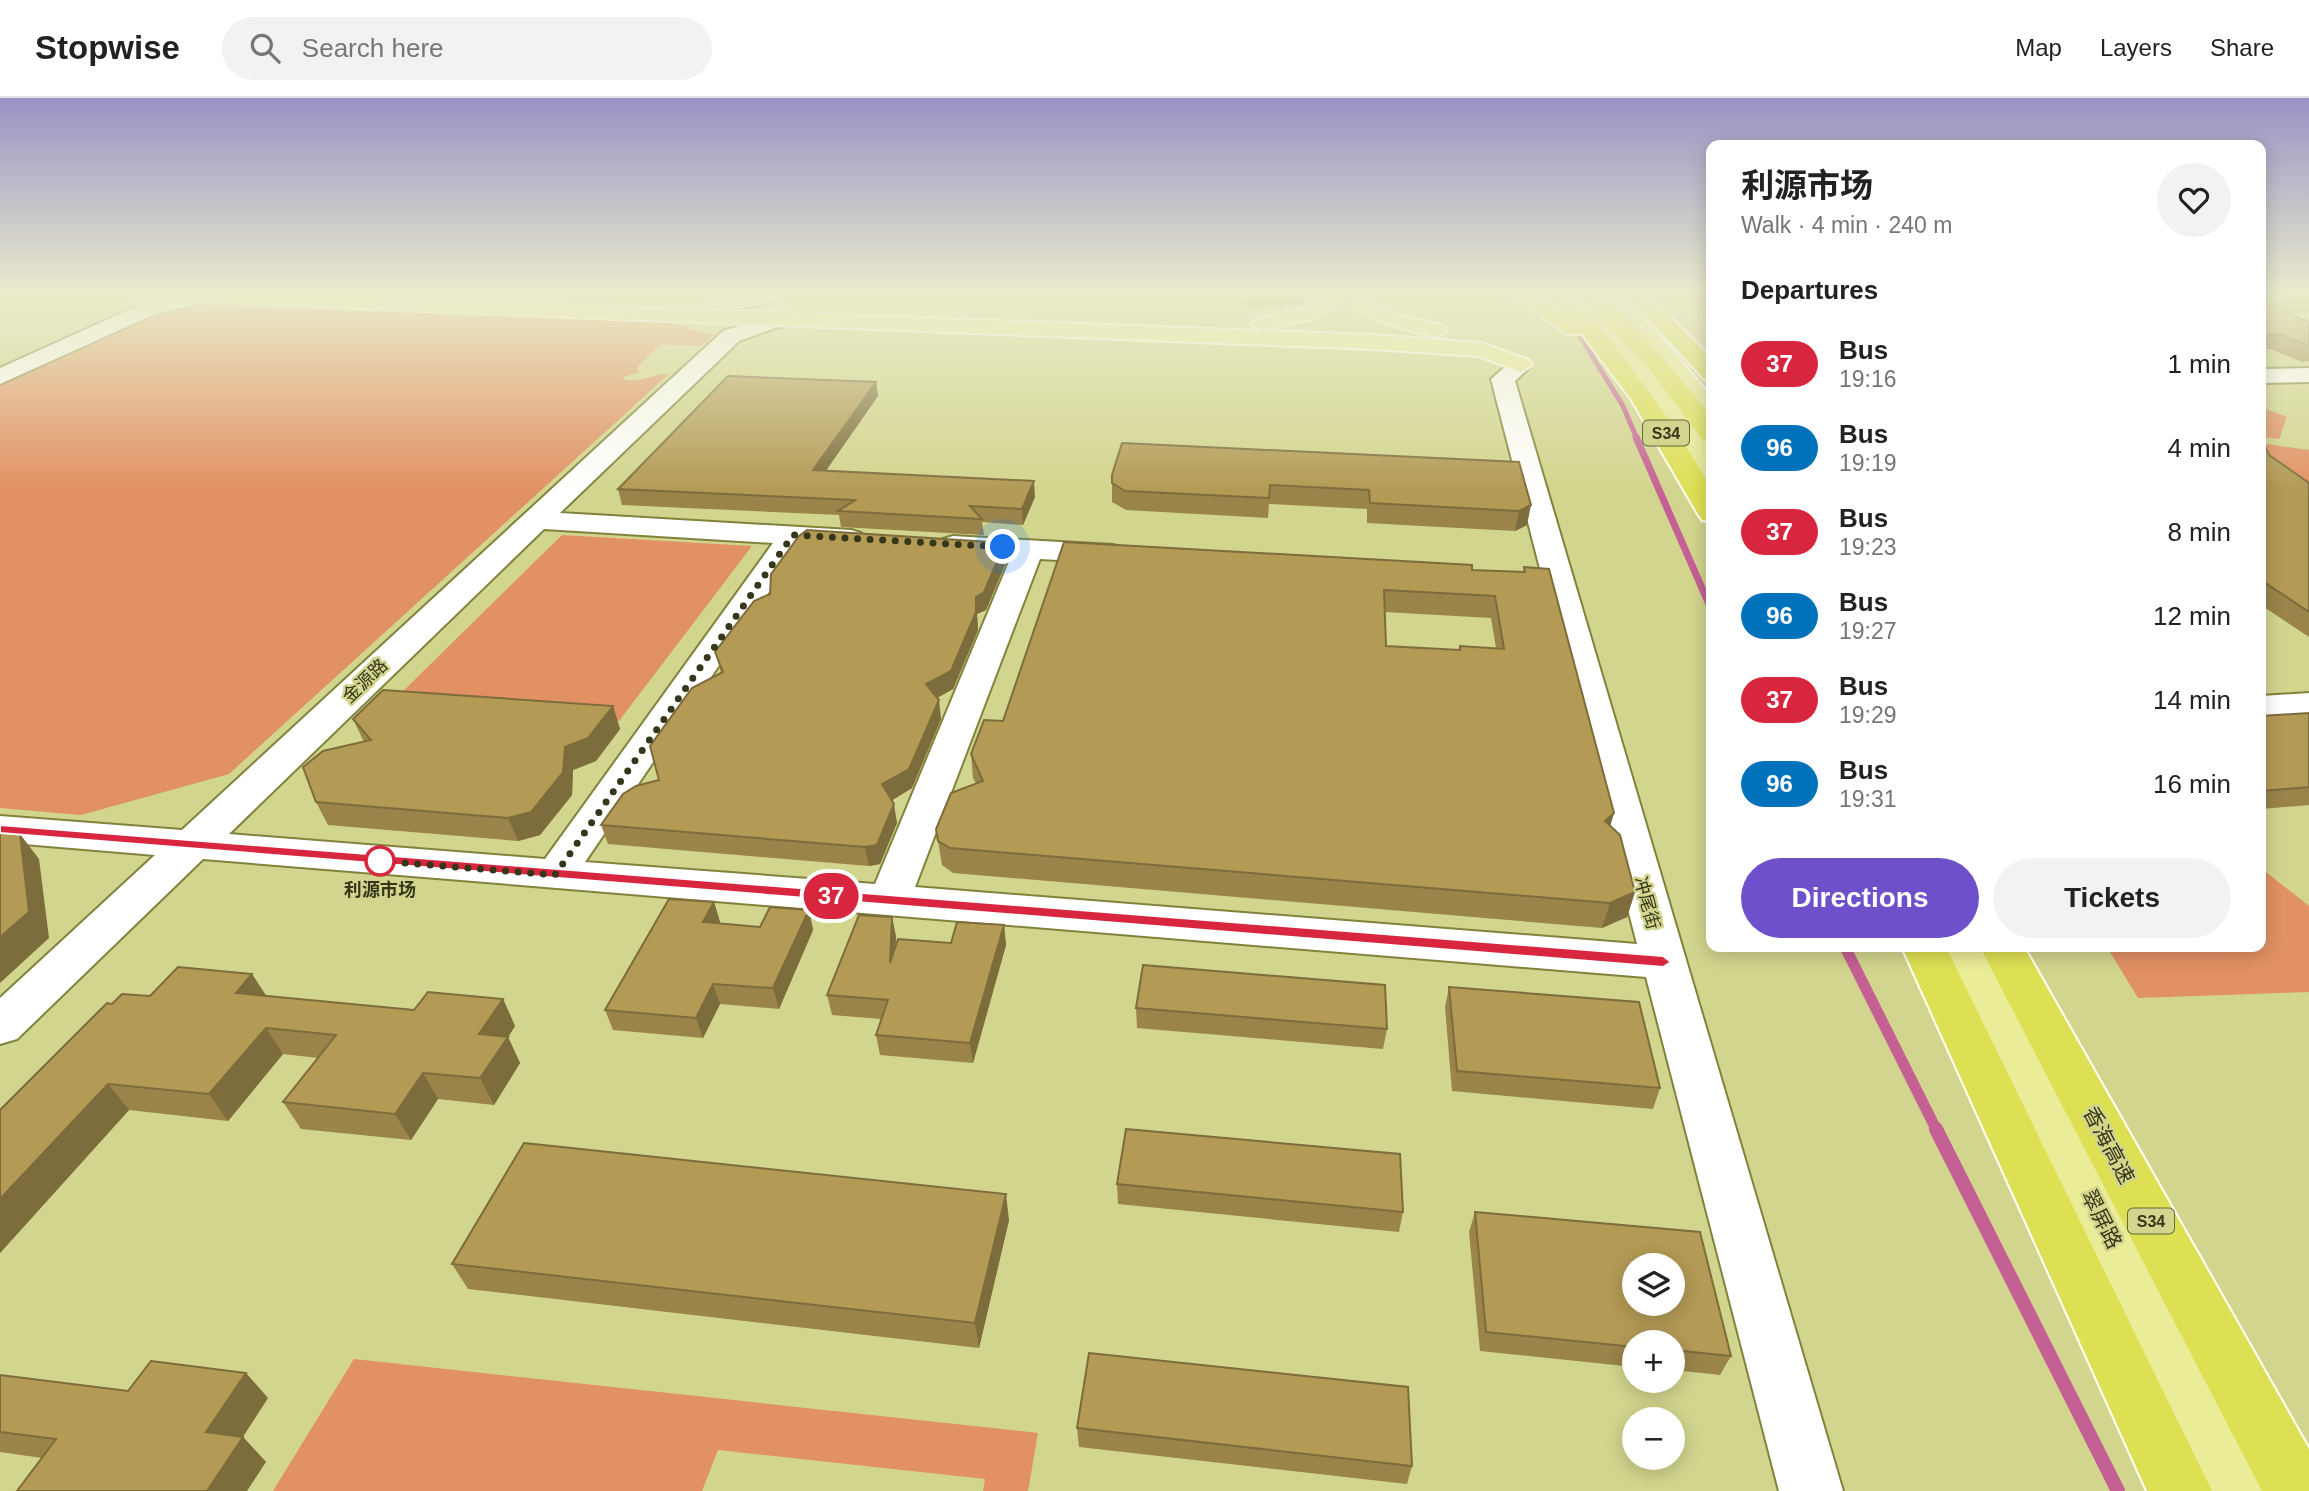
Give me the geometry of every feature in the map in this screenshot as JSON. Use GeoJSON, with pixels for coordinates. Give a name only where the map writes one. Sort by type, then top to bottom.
{"type":"FeatureCollection","features":[{"type":"Feature","properties":{"kind":"highway","name":"S34"},"geometry":{"type":"LineString","coordinates":[[1616,361],[1666,433],[1706,503]]}},
{"type":"Feature","properties":{"kind":"highway","name":"S34"},"geometry":{"type":"LineString","coordinates":[[1656,361],[1706,427]]}},
{"type":"Feature","properties":{"kind":"highway"},"geometry":{"type":"LineString","coordinates":[[1926,952],[2180,1491]]}},
{"type":"Feature","properties":{"kind":"highway","name":"香海高速"},"geometry":{"type":"LineString","coordinates":[[2005,952],[2297,1491]]}},
{"type":"Feature","properties":{"kind":"main road"},"geometry":{"type":"LineString","coordinates":[[1510,361],[1521,365]]}},
{"type":"Feature","properties":{"kind":"main road"},"geometry":{"type":"LineString","coordinates":[[1519,361],[1521,365]]}},
{"type":"Feature","properties":{"kind":"main road"},"geometry":{"type":"LineString","coordinates":[[1633,361],[1706,463]]}},
{"type":"Feature","properties":{"kind":"main road"},"geometry":{"type":"LineString","coordinates":[[1670,361],[1706,403]]}},
{"type":"Feature","properties":{"kind":"main road","name":"翠屏路"},"geometry":{"type":"LineString","coordinates":[[1966,952],[2240,1491]]}},
{"type":"Feature","properties":{"kind":"main road"},"geometry":{"type":"LineString","coordinates":[[2024,952],[2309,1455]]}},
{"type":"Feature","properties":{"kind":"street"},"geometry":{"type":"LineString","coordinates":[[0,377],[31,361]]}},
{"type":"Feature","properties":{"kind":"street","name":"金源路"},"geometry":{"type":"LineString","coordinates":[[0,1026],[534,520],[682,361]]}},
{"type":"Feature","properties":{"kind":"street","name":"冲尾街"},"geometry":{"type":"LineString","coordinates":[[1521,365],[1503,379],[1545,579],[1663,962],[1811,1491]]}},
{"type":"Feature","properties":{"kind":"street"},"geometry":{"type":"LineString","coordinates":[[2266,376],[2309,375]]}},
{"type":"Feature","properties":{"kind":"street"},"geometry":{"type":"LineString","coordinates":[[534,520],[877,540]]}},
{"type":"Feature","properties":{"kind":"street"},"geometry":{"type":"LineString","coordinates":[[555,875],[793,535]]}},
{"type":"Feature","properties":{"kind":"street"},"geometry":{"type":"LineString","coordinates":[[932,543],[1141,555]]}},
{"type":"Feature","properties":{"kind":"street"},"geometry":{"type":"LineString","coordinates":[[889,901],[1029,549]]}},
{"type":"Feature","properties":{"kind":"street"},"geometry":{"type":"LineString","coordinates":[[2266,707],[2309,704]]}},
{"type":"Feature","properties":{"kind":"street"},"geometry":{"type":"LineString","coordinates":[[0,830],[1663,962]]}},
{"type":"Feature","properties":{"kind":"shaded area"},"geometry":{"type":"Polygon","coordinates":[[[52,361],[643,361],[637,367],[639,372],[623,379],[634,380],[669,374],[229,774],[81,815],[0,808],[0,385],[52,361]]]}},
{"type":"Feature","properties":{"kind":"shaded area"},"geometry":{"type":"Polygon","coordinates":[[[2266,409],[2287,417],[2279,439],[2266,438],[2266,409]]]}},
{"type":"Feature","properties":{"kind":"shaded area"},"geometry":{"type":"Polygon","coordinates":[[[2266,444],[2309,450],[2309,487],[2266,456],[2266,444]]]}},
{"type":"Feature","properties":{"kind":"shaded area"},"geometry":{"type":"Polygon","coordinates":[[[562,535],[752,546],[619,721],[390,704],[562,535]]]}},
{"type":"Feature","properties":{"kind":"shaded area"},"geometry":{"type":"Polygon","coordinates":[[[2266,872],[2309,906],[2309,992],[2138,998],[2110,952],[2266,952],[2266,872]]]}},
{"type":"Feature","properties":{"kind":"shaded area"},"geometry":{"type":"Polygon","coordinates":[[[354,1359],[1038,1433],[1028,1491],[983,1491],[985,1479],[718,1450],[702,1491],[273,1491],[354,1359]]]}},
{"type":"Feature","properties":{"kind":"building"},"geometry":{"type":"Polygon","coordinates":[[[728,376],[876,382],[813,470],[1034,481],[1022,509],[970,506],[982,519],[838,511],[855,500],[618,489],[728,376]]]}},
{"type":"Feature","properties":{"kind":"building"},"geometry":{"type":"Polygon","coordinates":[[[1122,443],[1519,462],[1531,505],[1519,511],[1370,503],[1369,490],[1270,485],[1269,498],[1125,491],[1112,483],[1122,443]]]}},
{"type":"Feature","properties":{"kind":"building"},"geometry":{"type":"Polygon","coordinates":[[[2266,448],[2269,455],[2309,483],[2309,612],[2266,583],[2266,448]]]}},
{"type":"Feature","properties":{"kind":"building"},"geometry":{"type":"Polygon","coordinates":[[[807,530],[1005,543],[984,592],[976,597],[976,612],[951,671],[926,684],[939,700],[909,769],[882,784],[894,804],[877,845],[865,847],[601,825],[623,794],[636,786],[659,780],[650,746],[692,688],[723,672],[715,652],[754,601],[770,594],[771,574],[799,536],[807,530]]]}},
{"type":"Feature","properties":{"kind":"building"},"geometry":{"type":"Polygon","coordinates":[[[1064,542],[1472,565],[1472,570],[1525,572],[1524,567],[1549,569],[1614,813],[1605,821],[1620,835],[1635,892],[1610,903],[950,848],[938,841],[936,829],[951,793],[983,781],[971,754],[984,720],[1003,721],[1064,542]],[[1384,590],[1386,646],[1460,650],[1460,646],[1504,649],[1495,596],[1384,590]]]}},
{"type":"Feature","properties":{"kind":"building"},"geometry":{"type":"Polygon","coordinates":[[[383,690],[613,706],[588,738],[565,747],[563,772],[531,812],[508,818],[316,802],[303,767],[323,751],[371,740],[353,719],[383,690]]]}},
{"type":"Feature","properties":{"kind":"building"},"geometry":{"type":"Polygon","coordinates":[[[2309,713],[2309,787],[2266,791],[2266,716],[2309,713]]]}},
{"type":"Feature","properties":{"kind":"building"},"geometry":{"type":"Polygon","coordinates":[[[0,832],[20,834],[29,912],[0,937],[0,832]]]}},
{"type":"Feature","properties":{"kind":"building"},"geometry":{"type":"Polygon","coordinates":[[[669,899],[714,902],[703,922],[760,927],[770,907],[809,910],[773,988],[713,984],[696,1018],[605,1010],[669,899]]]}},
{"type":"Feature","properties":{"kind":"building"},"geometry":{"type":"Polygon","coordinates":[[[859,915],[892,917],[890,963],[898,939],[951,943],[957,922],[1004,925],[970,1043],[876,1035],[888,1000],[827,995],[859,915]]]}},
{"type":"Feature","properties":{"kind":"building"},"geometry":{"type":"Polygon","coordinates":[[[1143,965],[1385,985],[1387,1029],[1136,1008],[1143,965]]]}},
{"type":"Feature","properties":{"kind":"building"},"geometry":{"type":"Polygon","coordinates":[[[178,967],[252,974],[236,993],[414,1010],[428,992],[503,999],[479,1034],[508,1037],[480,1078],[423,1073],[395,1114],[283,1102],[336,1035],[266,1028],[209,1094],[108,1084],[0,1199],[0,1110],[107,1003],[112,1004],[122,994],[150,996],[178,967]]]}},
{"type":"Feature","properties":{"kind":"building"},"geometry":{"type":"Polygon","coordinates":[[[1449,987],[1639,1002],[1660,1088],[1457,1071],[1449,987]]]}},
{"type":"Feature","properties":{"kind":"building"},"geometry":{"type":"Polygon","coordinates":[[[1126,1129],[1400,1154],[1403,1212],[1117,1184],[1126,1129]]]}},
{"type":"Feature","properties":{"kind":"building"},"geometry":{"type":"Polygon","coordinates":[[[524,1143],[1006,1194],[975,1323],[452,1264],[524,1143]]]}},
{"type":"Feature","properties":{"kind":"building"},"geometry":{"type":"Polygon","coordinates":[[[1475,1212],[1700,1232],[1731,1356],[1685,1351],[1685,1330],[1622,1330],[1622,1346],[1486,1332],[1475,1212]]]}},
{"type":"Feature","properties":{"kind":"building"},"geometry":{"type":"Polygon","coordinates":[[[1089,1353],[1408,1387],[1412,1466],[1077,1428],[1089,1353]]]}},
{"type":"Feature","properties":{"kind":"building"},"geometry":{"type":"Polygon","coordinates":[[[151,1361],[246,1373],[206,1432],[243,1437],[207,1491],[17,1491],[56,1439],[0,1432],[0,1375],[128,1391],[151,1361]]]}},
{"type":"Feature","properties":{"kind":"waterway"},"geometry":{"type":"LineString","coordinates":[[1595,361],[1623,406],[1637,439]]}},
{"type":"Feature","properties":{"kind":"waterway"},"geometry":{"type":"LineString","coordinates":[[1636,437],[1706,597]]}},
{"type":"Feature","properties":{"kind":"waterway"},"geometry":{"type":"LineString","coordinates":[[1848,952],[1936,1129]]}},
{"type":"Feature","properties":{"kind":"waterway"},"geometry":{"type":"LineString","coordinates":[[1936,1129],[2118,1491]]}},
{"type":"Feature","properties":{"kind":"bus line","name":"37"},"geometry":{"type":"LineString","coordinates":[[0,830],[1663,962]]}},
{"type":"Feature","properties":{"kind":"place","name":"利源市场"},"geometry":{"type":"Point","coordinates":[380,861]}},
{"type":"Feature","properties":{"kind":"route"},"geometry":{"type":"LineString","coordinates":[[380,861],[555,875],[793,535],[1003,547]]}}]}
